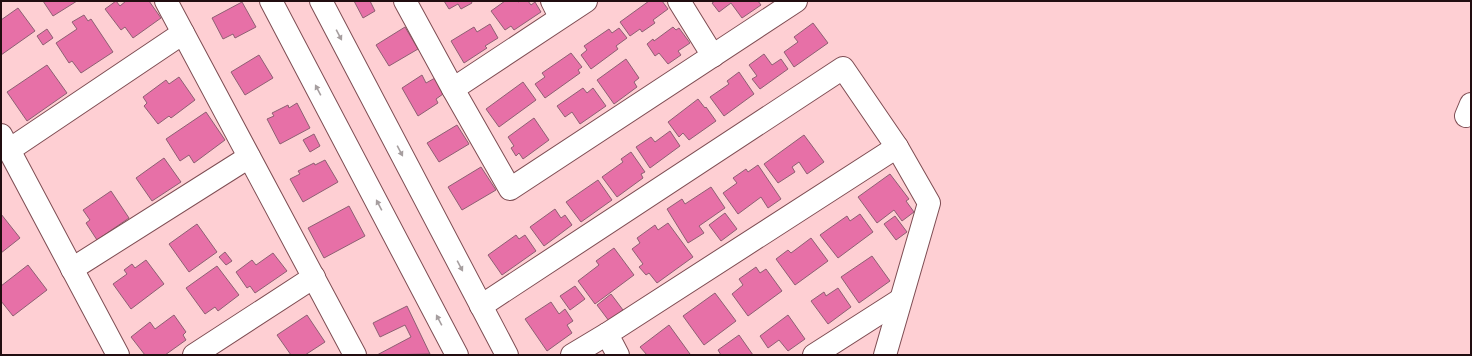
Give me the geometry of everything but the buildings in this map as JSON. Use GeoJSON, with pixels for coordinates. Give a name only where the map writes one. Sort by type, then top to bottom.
{"type":"FeatureCollection","features":[{"type":"Feature","properties":{"kind":"street"},"geometry":{"type":"LineString","coordinates":[[166,1],[355,355]]}},
{"type":"Feature","properties":{"kind":"street"},"geometry":{"type":"LineString","coordinates":[[271,1],[458,355]]}},
{"type":"Feature","properties":{"kind":"street"},"geometry":{"type":"LineString","coordinates":[[321,1],[507,355]]}},
{"type":"Feature","properties":{"kind":"street"},"geometry":{"type":"LineString","coordinates":[[405,1],[510,189],[796,1]]}},
{"type":"Feature","properties":{"kind":"street"},"geometry":{"type":"LineString","coordinates":[[453,89],[556,9],[586,1]]}},
{"type":"Feature","properties":{"kind":"street"},"geometry":{"type":"LineString","coordinates":[[679,1],[713,56]]}},
{"type":"Feature","properties":{"kind":"street"},"geometry":{"type":"LineString","coordinates":[[118,355],[5,143],[182,33]]}},
{"type":"Feature","properties":{"kind":"street"},"geometry":{"type":"LineString","coordinates":[[481,306],[843,68],[897,147],[929,203],[885,355]]}},
{"type":"Feature","properties":{"kind":"street"},"geometry":{"type":"LineString","coordinates":[[572,355],[897,147]]}},
{"type":"Feature","properties":{"kind":"street"},"geometry":{"type":"LineString","coordinates":[[72,269],[249,156]]}},
{"type":"Feature","properties":{"kind":"street"},"geometry":{"type":"LineString","coordinates":[[194,355],[314,277]]}},
{"type":"Feature","properties":{"kind":"street"},"geometry":{"type":"LineString","coordinates":[[814,355],[900,300]]}},
{"type":"Feature","properties":{"kind":"street"},"geometry":{"type":"LineString","coordinates":[[607,334],[618,355]]}}]}
